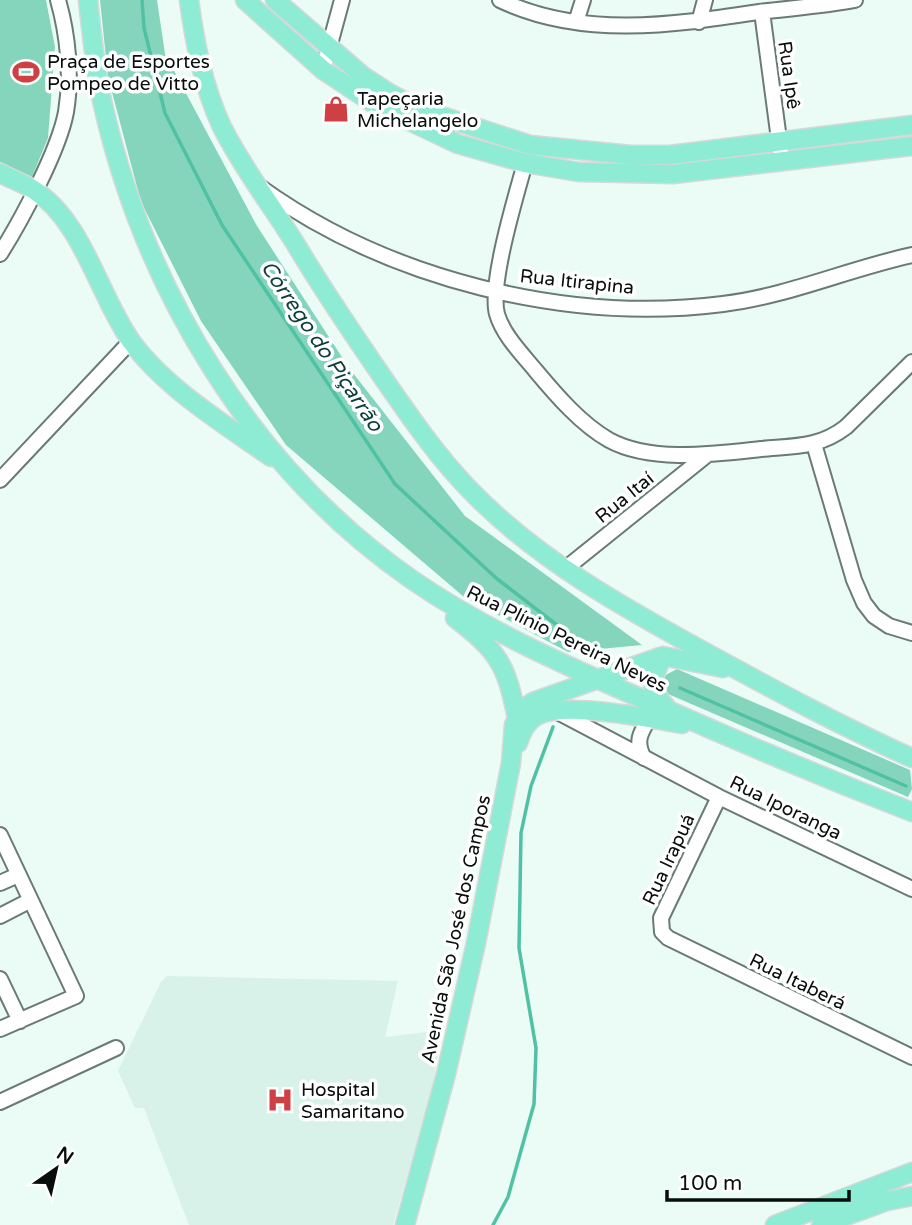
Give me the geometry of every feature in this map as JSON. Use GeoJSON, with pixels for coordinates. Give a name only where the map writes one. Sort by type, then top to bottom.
{"type":"FeatureCollection","features":[{"type":"Feature","properties":{"kind":"main road","name":"Rua Plínio Pereira Neves"},"geometry":{"type":"LineString","coordinates":[[88,0],[103,103],[121,171],[141,229],[180,314],[230,396],[288,469],[346,526],[411,579],[472,617],[597,680],[911,811]]}},
{"type":"Feature","properties":{"kind":"main road"},"geometry":{"type":"LineString","coordinates":[[189,0],[206,85],[223,127],[333,305],[430,445],[468,488],[503,522],[565,569],[736,671],[860,735],[912,758]]}},
{"type":"Feature","properties":{"kind":"main road"},"geometry":{"type":"LineString","coordinates":[[245,0],[323,71],[376,105],[458,144],[525,163],[579,172],[673,174],[912,146]]}},
{"type":"Feature","properties":{"kind":"main road"},"geometry":{"type":"LineString","coordinates":[[275,0],[330,49],[380,87],[420,109],[530,145],[657,155],[780,143],[912,125]]}},
{"type":"Feature","properties":{"kind":"main road"},"geometry":{"type":"LineString","coordinates":[[0,173],[35,190],[70,228],[131,341],[153,368],[207,412],[288,469]]}},
{"type":"Feature","properties":{"kind":"main road","name":"Avenida São José dos Campos"},"geometry":{"type":"LineString","coordinates":[[405,1225],[446,1074],[476,943],[511,763],[517,718],[510,684],[498,656],[411,579]]}},
{"type":"Feature","properties":{"kind":"main road"},"geometry":{"type":"LineString","coordinates":[[517,718],[521,711],[533,702],[663,656],[736,671]]}},
{"type":"Feature","properties":{"kind":"main road"},"geometry":{"type":"LineString","coordinates":[[663,656],[652,685],[655,695],[670,711]]}},
{"type":"Feature","properties":{"kind":"main road"},"geometry":{"type":"LineString","coordinates":[[554,710],[649,719],[729,737]]}},
{"type":"Feature","properties":{"kind":"main road","name":"Avenida São José dos Campos"},"geometry":{"type":"LineString","coordinates":[[511,763],[521,733],[527,724],[540,714],[554,710]]}},
{"type":"Feature","properties":{"kind":"main road"},"geometry":{"type":"LineString","coordinates":[[860,735],[912,744]]}},
{"type":"Feature","properties":{"kind":"main road"},"geometry":{"type":"LineString","coordinates":[[775,1225],[912,1172]]}},
{"type":"Feature","properties":{"kind":"main road"},"geometry":{"type":"LineString","coordinates":[[821,1225],[887,1201],[912,1196]]}},
{"type":"Feature","properties":{"kind":"main road"},"geometry":{"type":"LineString","coordinates":[[887,1201],[912,1208]]}},
{"type":"Feature","properties":{"kind":"street"},"geometry":{"type":"LineString","coordinates":[[0,254],[35,190],[66,113],[68,49],[58,0]]}},
{"type":"Feature","properties":{"kind":"street"},"geometry":{"type":"LineString","coordinates":[[323,71],[342,0]]}},
{"type":"Feature","properties":{"kind":"street"},"geometry":{"type":"LineString","coordinates":[[500,0],[551,18],[644,27],[855,0]]}},
{"type":"Feature","properties":{"kind":"street"},"geometry":{"type":"LineString","coordinates":[[576,22],[583,0]]}},
{"type":"Feature","properties":{"kind":"street"},"geometry":{"type":"LineString","coordinates":[[699,22],[705,0]]}},
{"type":"Feature","properties":{"kind":"street","name":"Rua Ipê"},"geometry":{"type":"LineString","coordinates":[[762,12],[782,162]]}},
{"type":"Feature","properties":{"kind":"street"},"geometry":{"type":"LineString","coordinates":[[525,163],[495,292],[497,314],[507,334],[551,389],[587,424],[609,440],[648,452],[708,454],[814,444],[835,436],[846,427],[912,362]]}},
{"type":"Feature","properties":{"kind":"street","name":"Rua Itirapina"},"geometry":{"type":"LineString","coordinates":[[256,184],[295,211],[395,260],[495,292],[586,305],[678,307],[723,304],[780,294],[912,255]]}},
{"type":"Feature","properties":{"kind":"street"},"geometry":{"type":"LineString","coordinates":[[0,480],[131,341]]}},
{"type":"Feature","properties":{"kind":"street"},"geometry":{"type":"LineString","coordinates":[[814,444],[854,580],[864,603],[874,616],[889,626],[912,633]]}},
{"type":"Feature","properties":{"kind":"street","name":"Rua Itaí"},"geometry":{"type":"LineString","coordinates":[[565,569],[708,454]]}},
{"type":"Feature","properties":{"kind":"street","name":"Rua Iporanga"},"geometry":{"type":"LineString","coordinates":[[554,710],[719,797],[912,890]]}},
{"type":"Feature","properties":{"kind":"street"},"geometry":{"type":"LineString","coordinates":[[644,758],[639,749],[639,738],[649,719]]}},
{"type":"Feature","properties":{"kind":"street","name":"Rua Irapuá"},"geometry":{"type":"LineString","coordinates":[[667,938],[660,926],[661,918],[719,797]]}},
{"type":"Feature","properties":{"kind":"street"},"geometry":{"type":"LineString","coordinates":[[0,835],[76,996],[0,1029]]}},
{"type":"Feature","properties":{"kind":"street"},"geometry":{"type":"LineString","coordinates":[[0,883],[18,875]]}},
{"type":"Feature","properties":{"kind":"street"},"geometry":{"type":"LineString","coordinates":[[0,916],[29,901]]}},
{"type":"Feature","properties":{"kind":"street","name":"Rua Itaberá"},"geometry":{"type":"LineString","coordinates":[[667,938],[912,1057]]}},
{"type":"Feature","properties":{"kind":"street"},"geometry":{"type":"LineString","coordinates":[[0,979],[20,1021]]}},
{"type":"Feature","properties":{"kind":"street"},"geometry":{"type":"LineString","coordinates":[[0,1102],[116,1048]]}},
{"type":"Feature","properties":{"kind":"shaded area","name":"Hospital Samaritano"},"geometry":{"type":"Polygon","coordinates":[[[167,976],[398,981],[385,1037],[428,1032],[442,1027],[438,1037],[432,1091],[393,1225],[189,1225],[144,1108],[135,1108],[118,1071],[161,982],[167,976]]]}},
{"type":"Feature","properties":{"kind":"green space","name":"Praça de Esportes Pompeo de Vitto"},"geometry":{"type":"Polygon","coordinates":[[[0,0],[46,0],[55,47],[48,138],[32,177],[0,162],[0,0]]]}},
{"type":"Feature","properties":{"kind":"green space"},"geometry":{"type":"Polygon","coordinates":[[[100,0],[157,0],[165,54],[257,226],[349,368],[465,516],[642,645],[568,652],[464,597],[286,445],[201,321],[141,202],[108,77],[100,0]]]}},
{"type":"Feature","properties":{"kind":"green space"},"geometry":{"type":"Polygon","coordinates":[[[677,669],[910,770],[912,789],[908,797],[668,694],[660,678],[677,669]]]}},
{"type":"Feature","properties":{"kind":"waterway","name":"Córrego do Piçarrão"},"geometry":{"type":"LineString","coordinates":[[142,0],[144,28],[165,113],[222,225],[395,484],[496,578],[579,642]]}},
{"type":"Feature","properties":{"kind":"waterway"},"geometry":{"type":"LineString","coordinates":[[680,688],[906,786]]}},
{"type":"Feature","properties":{"kind":"waterway","name":"Córrego do Piçarrão"},"geometry":{"type":"LineString","coordinates":[[493,1225],[508,1197],[534,1104],[536,1048],[519,948],[521,833],[531,786],[553,727]]}},
{"type":"Feature","properties":{"kind":"place","name":"Praça de Esportes Pompeo de Vitto"},"geometry":{"type":"Point","coordinates":[26,72]}},
{"type":"Feature","properties":{"kind":"place","name":"Tapeçaria Michelangelo"},"geometry":{"type":"Point","coordinates":[336,109]}},
{"type":"Feature","properties":{"kind":"place","name":"Hospital Samaritano"},"geometry":{"type":"Point","coordinates":[280,1100]}}]}
